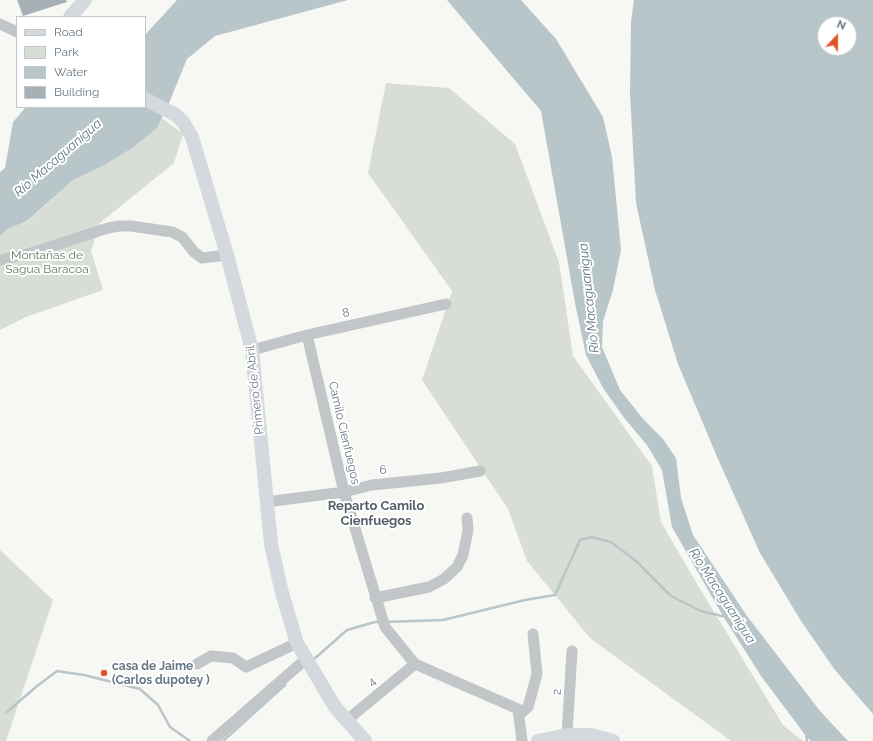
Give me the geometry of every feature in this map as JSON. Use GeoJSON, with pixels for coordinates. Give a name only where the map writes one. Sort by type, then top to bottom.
{"type":"FeatureCollection","features":[{"type":"Feature","properties":{"kind":"main road"},"geometry":{"type":"LineString","coordinates":[[71,16],[85,0]]}},
{"type":"Feature","properties":{"kind":"main road","name":"Primero de Abril"},"geometry":{"type":"LineString","coordinates":[[146,100],[176,115],[183,122],[192,137],[227,255],[252,350],[271,544],[282,593],[297,643],[335,708],[365,741]]}},
{"type":"Feature","properties":{"kind":"main road"},"geometry":{"type":"LineString","coordinates":[[538,741],[567,735],[591,735],[613,741]]}},
{"type":"Feature","properties":{"kind":"street"},"geometry":{"type":"LineString","coordinates":[[0,24],[16,32]]}},
{"type":"Feature","properties":{"kind":"street"},"geometry":{"type":"LineString","coordinates":[[0,260],[31,253],[118,226],[131,226],[172,232],[182,237],[194,252],[202,258],[227,255]]}},
{"type":"Feature","properties":{"kind":"street","name":"8"},"geometry":{"type":"LineString","coordinates":[[252,350],[307,335],[446,304]]}},
{"type":"Feature","properties":{"kind":"street","name":"Camilo Cienfuegos"},"geometry":{"type":"LineString","coordinates":[[307,335],[344,492],[385,627],[415,664],[518,709],[519,715]]}},
{"type":"Feature","properties":{"kind":"street","name":"6"},"geometry":{"type":"LineString","coordinates":[[266,502],[344,492],[372,484],[441,478],[480,471]]}},
{"type":"Feature","properties":{"kind":"street"},"geometry":{"type":"LineString","coordinates":[[375,598],[429,587],[444,579],[457,567],[463,555],[468,530],[467,518]]}},
{"type":"Feature","properties":{"kind":"street"},"geometry":{"type":"LineString","coordinates":[[522,741],[519,715],[528,707],[538,674],[533,634]]}},
{"type":"Feature","properties":{"kind":"street"},"geometry":{"type":"LineString","coordinates":[[197,664],[211,656],[233,658],[246,667],[297,643]]}},
{"type":"Feature","properties":{"kind":"street","name":"2"},"geometry":{"type":"LineString","coordinates":[[567,735],[572,651]]}},
{"type":"Feature","properties":{"kind":"street"},"geometry":{"type":"LineString","coordinates":[[212,741],[309,663]]}},
{"type":"Feature","properties":{"kind":"street","name":"4"},"geometry":{"type":"LineString","coordinates":[[347,720],[415,664]]}},
{"type":"Feature","properties":{"kind":"green space"},"geometry":{"type":"Polygon","coordinates":[[[386,83],[449,88],[515,144],[559,262],[573,356],[652,466],[661,522],[783,725],[803,741],[731,741],[590,638],[527,561],[508,509],[422,380],[452,291],[368,173],[386,83]]]}},
{"type":"Feature","properties":{"kind":"green space","name":"Montañas de Sagua Baracoa"},"geometry":{"type":"Polygon","coordinates":[[[162,118],[183,134],[174,163],[100,223],[91,251],[103,290],[26,317],[0,330],[0,236],[8,229],[28,221],[73,180],[103,166],[134,147],[157,128],[162,118]]]}},
{"type":"Feature","properties":{"kind":"green space"},"geometry":{"type":"Polygon","coordinates":[[[0,550],[53,600],[6,741],[0,741],[0,550]]]}},
{"type":"Feature","properties":{"kind":"water","name":"Río Macaguanigua"},"geometry":{"type":"Polygon","coordinates":[[[177,0],[348,0],[215,36],[187,59],[157,128],[134,147],[103,166],[73,180],[27,221],[8,229],[0,236],[0,172],[5,168],[13,122],[25,108],[146,108],[146,34],[177,0]]]}},
{"type":"Feature","properties":{"kind":"water","name":"Río Macaguanigua"},"geometry":{"type":"Polygon","coordinates":[[[447,0],[521,0],[556,39],[603,117],[612,157],[621,250],[613,290],[603,321],[602,347],[620,390],[644,420],[663,439],[676,458],[681,498],[693,535],[747,616],[820,711],[848,741],[811,741],[806,736],[761,676],[723,616],[672,527],[662,470],[647,445],[625,419],[603,388],[586,355],[575,303],[541,111],[447,0]]]}},
{"type":"Feature","properties":{"kind":"water"},"geometry":{"type":"Polygon","coordinates":[[[634,0],[873,0],[873,714],[835,670],[801,621],[760,553],[678,364],[655,290],[636,203],[630,93],[631,21],[634,0]]]}},
{"type":"Feature","properties":{"kind":"building"},"geometry":{"type":"Polygon","coordinates":[[[17,0],[66,0],[67,2],[23,16],[17,0]]]}},
{"type":"Feature","properties":{"kind":"waterway","name":"Río Macaguanigua"},"geometry":{"type":"LineString","coordinates":[[386,622],[443,620],[525,600],[555,595],[580,540],[591,537],[611,542],[636,561],[671,596],[701,611],[726,617]]}},
{"type":"Feature","properties":{"kind":"waterway"},"geometry":{"type":"LineString","coordinates":[[313,660],[347,630],[375,622],[381,622]]}},
{"type":"Feature","properties":{"kind":"waterway"},"geometry":{"type":"LineString","coordinates":[[7,712],[57,671],[84,675],[140,689],[158,705],[170,727],[190,741]]}},
{"type":"Feature","properties":{"kind":"waterway"},"geometry":{"type":"LineString","coordinates":[[223,741],[285,685]]}},
{"type":"Feature","properties":{"kind":"waterway"},"geometry":{"type":"LineString","coordinates":[[806,734],[807,741]]}},
{"type":"Feature","properties":{"kind":"place","name":"casa de Jaime (Carlos dupotey )"},"geometry":{"type":"Point","coordinates":[104,673]}},
{"type":"Feature","properties":{"kind":"district","name":"Reparto Camilo Cienfuegos"},"geometry":{"type":"Point","coordinates":[376,514]}}]}
